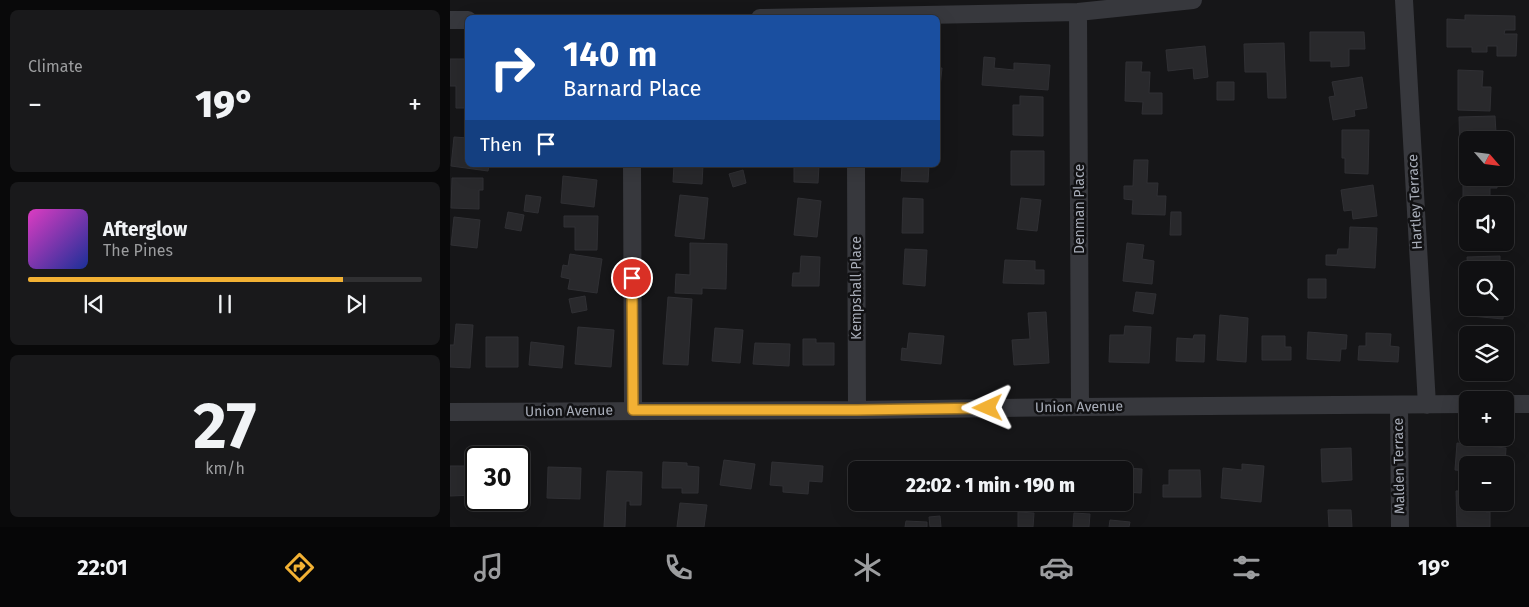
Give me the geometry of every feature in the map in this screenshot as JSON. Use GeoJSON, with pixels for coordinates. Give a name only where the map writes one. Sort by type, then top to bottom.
{"type":"FeatureCollection","features":[{"type":"Feature","properties":{"kind":"street"},"geometry":{"type":"LineString","coordinates":[[940,15],[1078,12],[1192,0]]}},
{"type":"Feature","properties":{"kind":"street","name":"Hartley Terrace"},"geometry":{"type":"LineString","coordinates":[[1404,0],[1427,405]]}},
{"type":"Feature","properties":{"kind":"street","name":"Denman Place"},"geometry":{"type":"LineString","coordinates":[[1078,12],[1080,407]]}},
{"type":"Feature","properties":{"kind":"street"},"geometry":{"type":"LineString","coordinates":[[450,20],[465,20]]}},
{"type":"Feature","properties":{"kind":"street"},"geometry":{"type":"LineString","coordinates":[[632,167],[633,410]]}},
{"type":"Feature","properties":{"kind":"street","name":"Kempshall Place"},"geometry":{"type":"LineString","coordinates":[[856,167],[857,410]]}},
{"type":"Feature","properties":{"kind":"street","name":"Union Avenue"},"geometry":{"type":"LineString","coordinates":[[450,412],[1459,404]]}},
{"type":"Feature","properties":{"kind":"street"},"geometry":{"type":"LineString","coordinates":[[1514,404],[1529,404]]}},
{"type":"Feature","properties":{"kind":"street","name":"Malden Terrace"},"geometry":{"type":"LineString","coordinates":[[1399,405],[1400,527]]}},
{"type":"Feature","properties":{"kind":"building"},"geometry":{"type":"Polygon","coordinates":[[[1465,15],[1515,16],[1515,30],[1505,30],[1504,34],[1517,34],[1516,56],[1497,56],[1497,46],[1487,46],[1487,52],[1472,52],[1472,47],[1447,47],[1447,19],[1465,20],[1465,15]]]}},
{"type":"Feature","properties":{"kind":"building"},"geometry":{"type":"Polygon","coordinates":[[[1310,32],[1364,32],[1365,49],[1349,49],[1349,66],[1331,67],[1331,61],[1310,61],[1310,32]]]}},
{"type":"Feature","properties":{"kind":"building"},"geometry":{"type":"Polygon","coordinates":[[[1284,43],[1286,98],[1268,98],[1267,72],[1245,72],[1244,44],[1284,43]]]}},
{"type":"Feature","properties":{"kind":"building"},"geometry":{"type":"Polygon","coordinates":[[[1205,46],[1208,77],[1194,79],[1193,68],[1168,71],[1166,50],[1205,46]]]}},
{"type":"Feature","properties":{"kind":"building"},"geometry":{"type":"Polygon","coordinates":[[[984,57],[995,58],[994,68],[1014,70],[1014,63],[1050,65],[1048,90],[982,85],[984,57]]]}},
{"type":"Feature","properties":{"kind":"building"},"geometry":{"type":"Polygon","coordinates":[[[450,59],[465,59],[465,108],[456,108],[456,86],[450,86],[450,59]]]}},
{"type":"Feature","properties":{"kind":"building"},"geometry":{"type":"Polygon","coordinates":[[[1126,62],[1142,62],[1141,72],[1150,72],[1149,93],[1162,93],[1162,114],[1142,114],[1143,102],[1125,101],[1126,62]]]}},
{"type":"Feature","properties":{"kind":"building"},"geometry":{"type":"Polygon","coordinates":[[[940,68],[942,68],[940,87],[940,68]]]}},
{"type":"Feature","properties":{"kind":"building"},"geometry":{"type":"Polygon","coordinates":[[[1458,70],[1483,71],[1482,87],[1491,87],[1490,111],[1458,110],[1458,70]]]}},
{"type":"Feature","properties":{"kind":"building"},"geometry":{"type":"Polygon","coordinates":[[[1362,77],[1367,108],[1354,110],[1355,116],[1333,120],[1329,97],[1335,96],[1332,82],[1362,77]]]}},
{"type":"Feature","properties":{"kind":"building"},"geometry":{"type":"Polygon","coordinates":[[[1217,82],[1234,82],[1234,100],[1217,100],[1217,82]]]}},
{"type":"Feature","properties":{"kind":"building"},"geometry":{"type":"Polygon","coordinates":[[[1020,96],[1043,97],[1043,136],[1013,135],[1013,105],[1020,105],[1020,96]]]}},
{"type":"Feature","properties":{"kind":"building"},"geometry":{"type":"Polygon","coordinates":[[[1495,116],[1496,131],[1459,131],[1459,117],[1495,116]]]}},
{"type":"Feature","properties":{"kind":"building"},"geometry":{"type":"Polygon","coordinates":[[[1342,130],[1369,130],[1368,174],[1345,173],[1345,158],[1342,158],[1342,130]]]}},
{"type":"Feature","properties":{"kind":"building"},"geometry":{"type":"Polygon","coordinates":[[[454,137],[465,138],[465,167],[489,167],[488,171],[451,166],[454,137]]]}},
{"type":"Feature","properties":{"kind":"building"},"geometry":{"type":"Polygon","coordinates":[[[1011,151],[1044,151],[1044,185],[1011,185],[1011,151]]]}},
{"type":"Feature","properties":{"kind":"building"},"geometry":{"type":"Polygon","coordinates":[[[1134,160],[1148,160],[1147,183],[1158,183],[1157,196],[1166,196],[1165,215],[1132,214],[1133,200],[1124,199],[1124,186],[1133,186],[1134,160]]]}},
{"type":"Feature","properties":{"kind":"building"},"geometry":{"type":"Polygon","coordinates":[[[674,167],[703,167],[702,184],[673,182],[674,167]]]}},
{"type":"Feature","properties":{"kind":"building"},"geometry":{"type":"Polygon","coordinates":[[[794,167],[819,167],[818,183],[794,182],[794,167]]]}},
{"type":"Feature","properties":{"kind":"building"},"geometry":{"type":"Polygon","coordinates":[[[902,167],[929,167],[928,182],[901,181],[902,167]]]}},
{"type":"Feature","properties":{"kind":"building"},"geometry":{"type":"Polygon","coordinates":[[[743,170],[746,183],[733,187],[729,174],[743,170]]]}},
{"type":"Feature","properties":{"kind":"building"},"geometry":{"type":"Polygon","coordinates":[[[563,176],[597,180],[594,207],[561,203],[563,176]]]}},
{"type":"Feature","properties":{"kind":"building"},"geometry":{"type":"Polygon","coordinates":[[[452,178],[483,178],[483,190],[479,190],[479,209],[451,208],[452,178]]]}},
{"type":"Feature","properties":{"kind":"building"},"geometry":{"type":"Polygon","coordinates":[[[1373,185],[1377,216],[1353,219],[1352,210],[1344,211],[1341,190],[1373,185]]]}},
{"type":"Feature","properties":{"kind":"building"},"geometry":{"type":"Polygon","coordinates":[[[1463,186],[1497,186],[1497,188],[1490,188],[1490,196],[1463,196],[1463,186]]]}},
{"type":"Feature","properties":{"kind":"building"},"geometry":{"type":"Polygon","coordinates":[[[526,195],[541,197],[538,213],[524,211],[526,195]]]}},
{"type":"Feature","properties":{"kind":"building"},"geometry":{"type":"Polygon","coordinates":[[[680,195],[708,198],[704,239],[675,236],[680,195]]]}},
{"type":"Feature","properties":{"kind":"building"},"geometry":{"type":"Polygon","coordinates":[[[798,198],[821,201],[817,237],[794,235],[798,198]]]}},
{"type":"Feature","properties":{"kind":"building"},"geometry":{"type":"Polygon","coordinates":[[[903,198],[923,199],[923,233],[902,233],[903,198]]]}},
{"type":"Feature","properties":{"kind":"building"},"geometry":{"type":"Polygon","coordinates":[[[1021,198],[1041,200],[1037,231],[1017,229],[1021,198]]]}},
{"type":"Feature","properties":{"kind":"building"},"geometry":{"type":"Polygon","coordinates":[[[508,212],[524,215],[521,231],[505,228],[508,212]]]}},
{"type":"Feature","properties":{"kind":"building"},"geometry":{"type":"Polygon","coordinates":[[[1171,212],[1181,212],[1181,235],[1170,235],[1171,212]]]}},
{"type":"Feature","properties":{"kind":"building"},"geometry":{"type":"Polygon","coordinates":[[[564,216],[598,216],[597,250],[575,250],[575,227],[564,227],[564,216]]]}},
{"type":"Feature","properties":{"kind":"building"},"geometry":{"type":"Polygon","coordinates":[[[454,217],[480,220],[477,248],[451,245],[454,217]]]}},
{"type":"Feature","properties":{"kind":"building"},"geometry":{"type":"Polygon","coordinates":[[[1350,227],[1377,228],[1375,268],[1326,265],[1326,255],[1337,255],[1338,249],[1349,249],[1350,227]]]}},
{"type":"Feature","properties":{"kind":"building"},"geometry":{"type":"Polygon","coordinates":[[[690,243],[727,244],[726,289],[702,288],[702,294],[675,293],[676,274],[690,275],[690,243]]]}},
{"type":"Feature","properties":{"kind":"building"},"geometry":{"type":"Polygon","coordinates":[[[1127,243],[1144,245],[1142,259],[1154,261],[1152,284],[1123,281],[1127,243]]]}},
{"type":"Feature","properties":{"kind":"building"},"geometry":{"type":"Polygon","coordinates":[[[905,249],[927,250],[925,286],[903,284],[905,249]]]}},
{"type":"Feature","properties":{"kind":"building"},"geometry":{"type":"Polygon","coordinates":[[[570,254],[602,259],[597,293],[568,289],[570,279],[561,277],[563,265],[568,266],[570,254]]]}},
{"type":"Feature","properties":{"kind":"building"},"geometry":{"type":"Polygon","coordinates":[[[801,256],[820,257],[819,286],[792,286],[793,273],[800,273],[801,256]]]}},
{"type":"Feature","properties":{"kind":"building"},"geometry":{"type":"Polygon","coordinates":[[[1500,256],[1500,261],[1467,261],[1467,257],[1500,256]]]}},
{"type":"Feature","properties":{"kind":"building"},"geometry":{"type":"Polygon","coordinates":[[[1005,260],[1035,261],[1035,270],[1044,270],[1044,284],[1003,283],[1005,260]]]}},
{"type":"Feature","properties":{"kind":"building"},"geometry":{"type":"Polygon","coordinates":[[[1308,279],[1326,279],[1326,298],[1308,298],[1308,279]]]}},
{"type":"Feature","properties":{"kind":"building"},"geometry":{"type":"Polygon","coordinates":[[[1136,292],[1156,294],[1153,314],[1133,311],[1136,292]]]}},
{"type":"Feature","properties":{"kind":"building"},"geometry":{"type":"Polygon","coordinates":[[[585,296],[587,310],[572,313],[569,299],[585,296]]]}},
{"type":"Feature","properties":{"kind":"building"},"geometry":{"type":"Polygon","coordinates":[[[668,297],[692,299],[688,365],[663,364],[668,297]]]}},
{"type":"Feature","properties":{"kind":"building"},"geometry":{"type":"Polygon","coordinates":[[[1046,312],[1049,363],[1014,365],[1012,340],[1030,339],[1028,313],[1046,312]]]}},
{"type":"Feature","properties":{"kind":"building"},"geometry":{"type":"Polygon","coordinates":[[[1220,315],[1248,318],[1246,362],[1217,360],[1220,315]]]}},
{"type":"Feature","properties":{"kind":"building"},"geometry":{"type":"Polygon","coordinates":[[[1471,316],[1503,316],[1503,319],[1471,316]]]}},
{"type":"Feature","properties":{"kind":"building"},"geometry":{"type":"Polygon","coordinates":[[[456,324],[473,325],[470,368],[450,367],[450,345],[454,345],[456,324]]]}},
{"type":"Feature","properties":{"kind":"building"},"geometry":{"type":"Polygon","coordinates":[[[1125,326],[1151,327],[1149,363],[1109,362],[1110,335],[1124,335],[1125,326]]]}},
{"type":"Feature","properties":{"kind":"building"},"geometry":{"type":"Polygon","coordinates":[[[578,327],[614,330],[611,367],[575,364],[578,327]]]}},
{"type":"Feature","properties":{"kind":"building"},"geometry":{"type":"Polygon","coordinates":[[[715,328],[743,330],[740,363],[712,361],[715,328]]]}},
{"type":"Feature","properties":{"kind":"building"},"geometry":{"type":"Polygon","coordinates":[[[1308,332],[1347,335],[1346,349],[1341,349],[1340,361],[1307,359],[1308,332]]]}},
{"type":"Feature","properties":{"kind":"building"},"geometry":{"type":"Polygon","coordinates":[[[909,333],[944,336],[941,364],[901,360],[902,348],[907,349],[909,333]]]}},
{"type":"Feature","properties":{"kind":"building"},"geometry":{"type":"Polygon","coordinates":[[[1366,333],[1391,334],[1390,346],[1399,347],[1398,362],[1358,360],[1359,346],[1366,346],[1366,333]]]}},
{"type":"Feature","properties":{"kind":"building"},"geometry":{"type":"Polygon","coordinates":[[[1194,335],[1205,335],[1204,362],[1176,361],[1177,338],[1193,339],[1194,335]]]}},
{"type":"Feature","properties":{"kind":"building"},"geometry":{"type":"Polygon","coordinates":[[[1262,336],[1285,336],[1285,347],[1291,347],[1291,360],[1262,360],[1262,336]]]}},
{"type":"Feature","properties":{"kind":"building"},"geometry":{"type":"Polygon","coordinates":[[[486,337],[518,337],[518,367],[486,367],[486,337]]]}},
{"type":"Feature","properties":{"kind":"building"},"geometry":{"type":"Polygon","coordinates":[[[803,339],[816,339],[816,343],[834,343],[834,365],[803,365],[803,339]]]}},
{"type":"Feature","properties":{"kind":"building"},"geometry":{"type":"Polygon","coordinates":[[[531,342],[564,346],[562,368],[529,365],[531,342]]]}},
{"type":"Feature","properties":{"kind":"building"},"geometry":{"type":"Polygon","coordinates":[[[755,343],[790,344],[789,366],[753,364],[755,343]]]}},
{"type":"Feature","properties":{"kind":"building"},"geometry":{"type":"Polygon","coordinates":[[[1457,443],[1459,443],[1459,446],[1506,448],[1506,456],[1459,456],[1459,470],[1455,470],[1457,443]]]}},
{"type":"Feature","properties":{"kind":"building"},"geometry":{"type":"Polygon","coordinates":[[[1351,448],[1352,480],[1322,482],[1321,449],[1351,448]]]}},
{"type":"Feature","properties":{"kind":"building"},"geometry":{"type":"Polygon","coordinates":[[[724,460],[755,464],[751,489],[720,485],[724,460]]]}},
{"type":"Feature","properties":{"kind":"building"},"geometry":{"type":"Polygon","coordinates":[[[663,462],[687,463],[687,466],[699,467],[698,493],[682,493],[682,488],[662,488],[663,462]]]}},
{"type":"Feature","properties":{"kind":"building"},"geometry":{"type":"Polygon","coordinates":[[[772,462],[823,466],[822,482],[809,481],[808,494],[783,492],[783,486],[770,485],[772,462]]]}},
{"type":"Feature","properties":{"kind":"building"},"geometry":{"type":"Polygon","coordinates":[[[1242,464],[1264,466],[1261,502],[1221,498],[1223,468],[1242,470],[1242,464]]]}},
{"type":"Feature","properties":{"kind":"building"},"geometry":{"type":"Polygon","coordinates":[[[450,466],[465,466],[465,495],[450,496],[450,466]]]}},
{"type":"Feature","properties":{"kind":"building"},"geometry":{"type":"Polygon","coordinates":[[[548,467],[581,468],[580,499],[547,498],[548,467]]]}},
{"type":"Feature","properties":{"kind":"building"},"geometry":{"type":"Polygon","coordinates":[[[1133,468],[1142,469],[1141,493],[1133,493],[1133,468]]]}},
{"type":"Feature","properties":{"kind":"building"},"geometry":{"type":"Polygon","coordinates":[[[1169,470],[1200,470],[1201,497],[1163,497],[1163,485],[1169,485],[1169,470]]]}},
{"type":"Feature","properties":{"kind":"building"},"geometry":{"type":"Polygon","coordinates":[[[607,471],[642,472],[641,505],[630,505],[630,501],[626,501],[625,527],[604,527],[607,471]]]}},
{"type":"Feature","properties":{"kind":"building"},"geometry":{"type":"Polygon","coordinates":[[[1456,491],[1459,491],[1459,511],[1490,512],[1490,527],[1457,527],[1456,491]]]}},
{"type":"Feature","properties":{"kind":"building"},"geometry":{"type":"Polygon","coordinates":[[[680,503],[707,505],[704,527],[677,527],[680,503]]]}},
{"type":"Feature","properties":{"kind":"building"},"geometry":{"type":"Polygon","coordinates":[[[1328,510],[1351,510],[1352,527],[1329,527],[1328,510]]]}},
{"type":"Feature","properties":{"kind":"building"},"geometry":{"type":"Polygon","coordinates":[[[1018,512],[1034,513],[1033,527],[1018,527],[1018,512]]]}},
{"type":"Feature","properties":{"kind":"building"},"geometry":{"type":"Polygon","coordinates":[[[1074,513],[1090,514],[1089,527],[1073,527],[1074,513]]]}},
{"type":"Feature","properties":{"kind":"building"},"geometry":{"type":"Polygon","coordinates":[[[940,516],[941,527],[930,527],[929,517],[940,516]]]}},
{"type":"Feature","properties":{"kind":"building"},"geometry":{"type":"Polygon","coordinates":[[[1110,520],[1130,522],[1129,527],[1109,527],[1110,520]]]}},
{"type":"Feature","properties":{"kind":"building"},"geometry":{"type":"Polygon","coordinates":[[[906,521],[927,522],[927,527],[905,527],[906,521]]]}},
{"type":"Feature","properties":{"kind":"route"},"geometry":{"type":"LineString","coordinates":[[632,278],[633,410],[988,408]]}}]}
